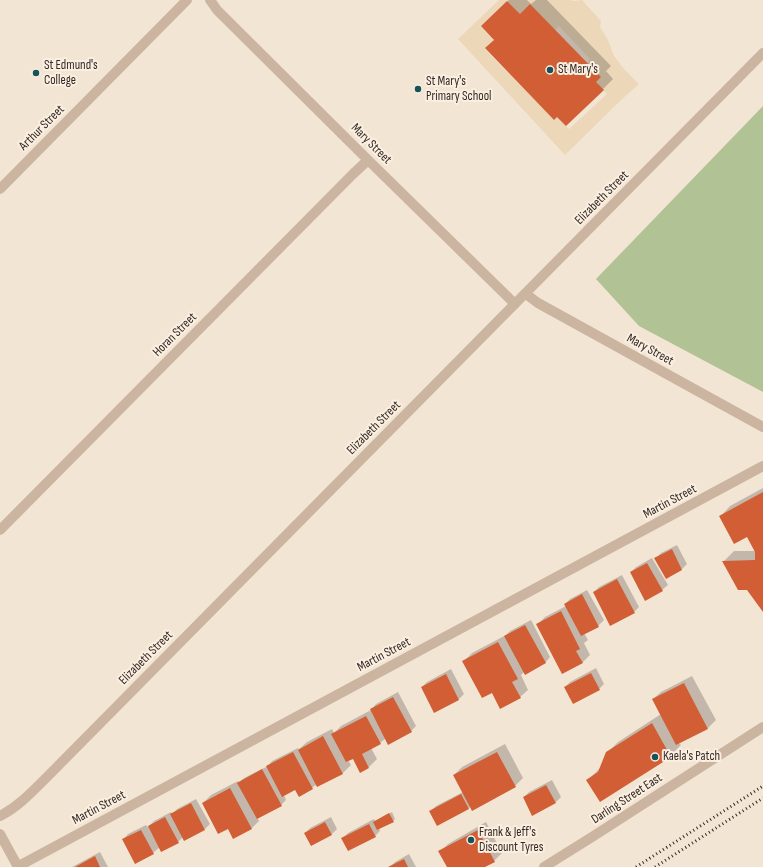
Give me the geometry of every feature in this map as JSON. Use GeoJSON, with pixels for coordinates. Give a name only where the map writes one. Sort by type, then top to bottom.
{"type":"FeatureCollection","features":[{"type":"Feature","properties":{"kind":"street","name":"Arthur Street"},"geometry":{"type":"LineString","coordinates":[[0,189],[187,0]]}},
{"type":"Feature","properties":{"kind":"street","name":"Mary Street"},"geometry":{"type":"LineString","coordinates":[[210,0],[217,10],[516,304]]}},
{"type":"Feature","properties":{"kind":"street","name":"Elizabeth Street"},"geometry":{"type":"LineString","coordinates":[[0,816],[16,806],[32,793],[763,53]]}},
{"type":"Feature","properties":{"kind":"street","name":"Horan Street"},"geometry":{"type":"LineString","coordinates":[[0,530],[368,160]]}},
{"type":"Feature","properties":{"kind":"street","name":"Mary Street"},"geometry":{"type":"LineString","coordinates":[[526,294],[538,303],[763,427]]}},
{"type":"Feature","properties":{"kind":"street","name":"Martin Street"},"geometry":{"type":"LineString","coordinates":[[18,867],[763,466]]}},
{"type":"Feature","properties":{"kind":"street","name":"Darling Street East"},"geometry":{"type":"LineString","coordinates":[[544,867],[592,838],[763,727]]}},
{"type":"Feature","properties":{"kind":"street"},"geometry":{"type":"LineString","coordinates":[[0,834],[18,867]]}},
{"type":"Feature","properties":{"kind":"green space"},"geometry":{"type":"Polygon","coordinates":[[[763,106],[763,392],[639,326],[596,279],[763,106]]]}},
{"type":"Feature","properties":{"kind":"shaded area"},"geometry":{"type":"Polygon","coordinates":[[[499,0],[582,0],[601,21],[600,27],[608,40],[614,56],[639,84],[565,155],[458,39],[499,0]],[[507,1],[481,26],[494,40],[485,49],[554,120],[557,117],[569,129],[607,94],[596,82],[601,77],[587,63],[590,59],[559,26],[555,30],[520,14],[507,1]]]}},
{"type":"Feature","properties":{"kind":"building","name":"St Mary's"},"geometry":{"type":"Polygon","coordinates":[[[507,1],[520,14],[530,4],[601,77],[596,82],[604,90],[566,126],[557,117],[554,120],[485,48],[494,40],[481,26],[507,1]]]}},
{"type":"Feature","properties":{"kind":"building"},"geometry":{"type":"Polygon","coordinates":[[[763,492],[763,612],[747,590],[738,590],[722,561],[755,560],[755,552],[747,537],[734,544],[719,516],[763,492]]]}},
{"type":"Feature","properties":{"kind":"building"},"geometry":{"type":"Polygon","coordinates":[[[672,549],[682,570],[666,579],[654,558],[672,549]]]}},
{"type":"Feature","properties":{"kind":"building"},"geometry":{"type":"Polygon","coordinates":[[[647,563],[663,591],[645,601],[630,572],[647,563]]]}},
{"type":"Feature","properties":{"kind":"building"},"geometry":{"type":"Polygon","coordinates":[[[617,579],[635,613],[610,626],[593,592],[617,579]]]}},
{"type":"Feature","properties":{"kind":"building"},"geometry":{"type":"Polygon","coordinates":[[[582,594],[599,627],[581,636],[564,604],[582,594]]]}},
{"type":"Feature","properties":{"kind":"building"},"geometry":{"type":"Polygon","coordinates":[[[561,611],[580,649],[576,651],[583,663],[562,674],[536,624],[561,611]]]}},
{"type":"Feature","properties":{"kind":"building"},"geometry":{"type":"Polygon","coordinates":[[[525,625],[546,663],[525,675],[504,636],[525,625]]]}},
{"type":"Feature","properties":{"kind":"building"},"geometry":{"type":"Polygon","coordinates":[[[498,642],[518,679],[512,682],[521,698],[500,709],[492,693],[482,698],[462,661],[498,642]]]}},
{"type":"Feature","properties":{"kind":"building"},"geometry":{"type":"Polygon","coordinates":[[[591,673],[600,690],[573,704],[564,687],[591,673]]]}},
{"type":"Feature","properties":{"kind":"building"},"geometry":{"type":"Polygon","coordinates":[[[446,674],[459,700],[434,713],[421,687],[446,674]]]}},
{"type":"Feature","properties":{"kind":"building"},"geometry":{"type":"Polygon","coordinates":[[[684,683],[708,729],[676,745],[652,699],[684,683]]]}},
{"type":"Feature","properties":{"kind":"building"},"geometry":{"type":"Polygon","coordinates":[[[393,697],[412,732],[388,745],[370,709],[393,697]]]}},
{"type":"Feature","properties":{"kind":"building"},"geometry":{"type":"Polygon","coordinates":[[[366,716],[381,744],[362,754],[369,768],[360,773],[353,759],[346,762],[331,734],[366,716]]]}},
{"type":"Feature","properties":{"kind":"building"},"geometry":{"type":"Polygon","coordinates":[[[652,723],[671,757],[600,802],[586,780],[598,772],[606,752],[652,723]]]}},
{"type":"Feature","properties":{"kind":"building"},"geometry":{"type":"Polygon","coordinates":[[[323,736],[343,774],[317,787],[298,750],[323,736]]]}},
{"type":"Feature","properties":{"kind":"building"},"geometry":{"type":"Polygon","coordinates":[[[293,752],[313,789],[299,797],[295,790],[282,797],[266,766],[293,752]]]}},
{"type":"Feature","properties":{"kind":"building"},"geometry":{"type":"Polygon","coordinates":[[[497,752],[516,787],[472,811],[453,775],[497,752]]]}},
{"type":"Feature","properties":{"kind":"building"},"geometry":{"type":"Polygon","coordinates":[[[262,769],[282,806],[257,819],[237,783],[262,769]]]}},
{"type":"Feature","properties":{"kind":"building"},"geometry":{"type":"Polygon","coordinates":[[[546,785],[556,803],[532,816],[523,797],[546,785]]]}},
{"type":"Feature","properties":{"kind":"building"},"geometry":{"type":"Polygon","coordinates":[[[230,788],[252,829],[233,839],[228,829],[218,834],[202,803],[230,788]]]}},
{"type":"Feature","properties":{"kind":"building"},"geometry":{"type":"Polygon","coordinates":[[[461,794],[469,809],[437,826],[429,811],[461,794]]]}},
{"type":"Feature","properties":{"kind":"building"},"geometry":{"type":"Polygon","coordinates":[[[191,803],[205,830],[184,841],[170,814],[191,803]]]}},
{"type":"Feature","properties":{"kind":"building"},"geometry":{"type":"Polygon","coordinates":[[[389,813],[394,822],[377,830],[373,822],[389,813]]]}},
{"type":"Feature","properties":{"kind":"building"},"geometry":{"type":"Polygon","coordinates":[[[165,817],[179,843],[161,852],[148,826],[165,817]]]}},
{"type":"Feature","properties":{"kind":"building"},"geometry":{"type":"Polygon","coordinates":[[[325,822],[332,835],[311,846],[304,833],[325,822]]]}},
{"type":"Feature","properties":{"kind":"building"},"geometry":{"type":"Polygon","coordinates":[[[369,824],[376,837],[348,851],[341,838],[369,824]]]}},
{"type":"Feature","properties":{"kind":"building"},"geometry":{"type":"Polygon","coordinates":[[[141,830],[154,854],[135,864],[122,839],[141,830]]]}},
{"type":"Feature","properties":{"kind":"building","name":"Frank & Jeff's Discount Tyres"},"geometry":{"type":"Polygon","coordinates":[[[478,830],[495,862],[485,867],[447,867],[438,851],[478,830]]]}},
{"type":"Feature","properties":{"kind":"building"},"geometry":{"type":"Polygon","coordinates":[[[95,856],[100,867],[75,867],[95,856]]]}},
{"type":"Feature","properties":{"kind":"building"},"geometry":{"type":"Polygon","coordinates":[[[404,859],[408,867],[388,867],[404,859]]]}},
{"type":"Feature","properties":{"kind":"railway"},"geometry":{"type":"LineString","coordinates":[[636,867],[763,786]]}},
{"type":"Feature","properties":{"kind":"railway"},"geometry":{"type":"LineString","coordinates":[[655,867],[763,798]]}},
{"type":"Feature","properties":{"kind":"place","name":"St Mary's"},"geometry":{"type":"Point","coordinates":[550,70]}},
{"type":"Feature","properties":{"kind":"place","name":"St Edmund's College"},"geometry":{"type":"Point","coordinates":[36,73]}},
{"type":"Feature","properties":{"kind":"place","name":"St Mary's Primary School"},"geometry":{"type":"Point","coordinates":[418,89]}},
{"type":"Feature","properties":{"kind":"place","name":"Kaela's Patch"},"geometry":{"type":"Point","coordinates":[655,757]}},
{"type":"Feature","properties":{"kind":"place","name":"Frank & Jeff's Discount Tyres"},"geometry":{"type":"Point","coordinates":[471,840]}}]}
